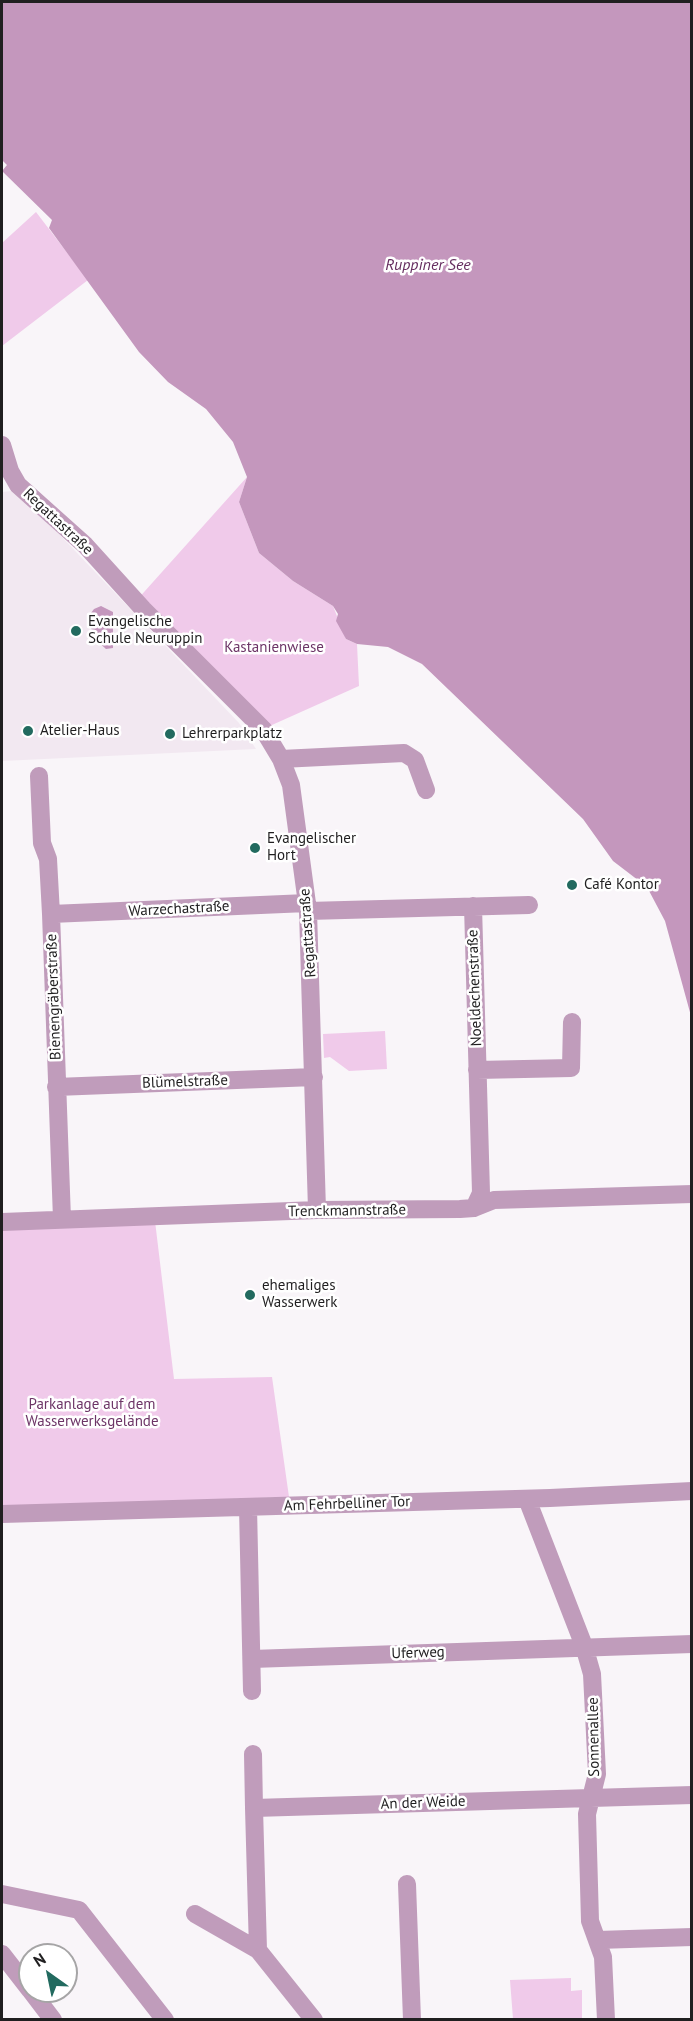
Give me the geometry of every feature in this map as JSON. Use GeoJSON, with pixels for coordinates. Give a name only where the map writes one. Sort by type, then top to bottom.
{"type":"FeatureCollection","features":[{"type":"Feature","properties":{"kind":"street","name":"Regattastraße"},"geometry":{"type":"LineString","coordinates":[[2,445],[10,471],[18,485],[85,545],[143,609],[263,729],[281,759],[291,785],[308,907],[315,1077],[317,1210]]}},
{"type":"Feature","properties":{"kind":"street"},"geometry":{"type":"LineString","coordinates":[[281,759],[404,753],[415,760],[426,790]]}},
{"type":"Feature","properties":{"kind":"street","name":"Bienengräberstraße"},"geometry":{"type":"LineString","coordinates":[[39,776],[42,843],[48,859],[51,914],[62,1219]]}},
{"type":"Feature","properties":{"kind":"street","name":"Warzechastraße"},"geometry":{"type":"LineString","coordinates":[[51,914],[308,907],[529,905]]}},
{"type":"Feature","properties":{"kind":"street","name":"Noeldechenstraße"},"geometry":{"type":"LineString","coordinates":[[473,906],[481,1193],[474,1208]]}},
{"type":"Feature","properties":{"kind":"street"},"geometry":{"type":"LineString","coordinates":[[477,1070],[571,1068],[572,1022]]}},
{"type":"Feature","properties":{"kind":"street","name":"Blümelstraße"},"geometry":{"type":"LineString","coordinates":[[56,1087],[315,1077]]}},
{"type":"Feature","properties":{"kind":"street","name":"Trenckmannstraße"},"geometry":{"type":"LineString","coordinates":[[2,1222],[317,1210],[474,1208],[494,1200],[692,1194]]}},
{"type":"Feature","properties":{"kind":"street","name":"Am Fehrbelliner Tor"},"geometry":{"type":"LineString","coordinates":[[2,1514],[527,1499],[692,1491]]}},
{"type":"Feature","properties":{"kind":"street","name":"Sonnenallee"},"geometry":{"type":"LineString","coordinates":[[527,1499],[584,1646],[593,1685],[597,1774],[587,1814],[590,1921],[598,1940],[605,1971],[606,2019]]}},
{"type":"Feature","properties":{"kind":"street"},"geometry":{"type":"LineString","coordinates":[[248,1507],[252,1691]]}},
{"type":"Feature","properties":{"kind":"street","name":"Uferweg"},"geometry":{"type":"LineString","coordinates":[[252,1659],[692,1644]]}},
{"type":"Feature","properties":{"kind":"street"},"geometry":{"type":"LineString","coordinates":[[253,1754],[258,1950]]}},
{"type":"Feature","properties":{"kind":"street","name":"An der Weide"},"geometry":{"type":"LineString","coordinates":[[255,1808],[692,1795]]}},
{"type":"Feature","properties":{"kind":"street"},"geometry":{"type":"LineString","coordinates":[[407,1884],[412,2019]]}},
{"type":"Feature","properties":{"kind":"street"},"geometry":{"type":"LineString","coordinates":[[2,1894],[79,1910],[165,2019]]}},
{"type":"Feature","properties":{"kind":"street"},"geometry":{"type":"LineString","coordinates":[[195,1914],[258,1950],[314,2019]]}},
{"type":"Feature","properties":{"kind":"street"},"geometry":{"type":"LineString","coordinates":[[598,1940],[692,1937]]}},
{"type":"Feature","properties":{"kind":"street"},"geometry":{"type":"LineString","coordinates":[[2,1954],[18,1975]]}},
{"type":"Feature","properties":{"kind":"street"},"geometry":{"type":"LineString","coordinates":[[40,2003],[53,2019]]}},
{"type":"Feature","properties":{"kind":"shaded area","name":"Evangelische Schule Neuruppin"},"geometry":{"type":"Polygon","coordinates":[[[12,491],[58,533],[239,723],[256,749],[2,761],[2,492],[12,491]]]}},
{"type":"Feature","properties":{"kind":"green space"},"geometry":{"type":"Polygon","coordinates":[[[36,212],[88,280],[2,346],[2,243],[36,212]]]}},
{"type":"Feature","properties":{"kind":"green space","name":"Kastanienwiese"},"geometry":{"type":"Polygon","coordinates":[[[247,477],[239,502],[259,553],[293,581],[333,606],[346,639],[357,644],[359,686],[263,729],[136,601],[247,477]]]}},
{"type":"Feature","properties":{"kind":"green space"},"geometry":{"type":"Polygon","coordinates":[[[385,1031],[387,1069],[349,1071],[330,1057],[324,1058],[323,1034],[385,1031]]]}},
{"type":"Feature","properties":{"kind":"green space","name":"Parkanlage auf dem Wasserwerksgelände"},"geometry":{"type":"Polygon","coordinates":[[[155,1221],[174,1379],[272,1377],[289,1497],[2,1507],[2,1228],[155,1221]]]}},
{"type":"Feature","properties":{"kind":"green space"},"geometry":{"type":"Polygon","coordinates":[[[571,1978],[571,1991],[582,1990],[582,2019],[513,2019],[510,1980],[571,1978]]]}},
{"type":"Feature","properties":{"kind":"water","name":"Ruppiner See"},"geometry":{"type":"Polygon","coordinates":[[[2,2],[691,2],[691,1016],[665,921],[647,887],[613,861],[583,819],[422,664],[388,647],[357,644],[346,639],[336,621],[338,614],[333,606],[293,581],[259,553],[239,502],[247,477],[233,442],[206,409],[168,382],[139,352],[49,228],[52,220],[2,171],[7,165],[2,160],[2,2]]]}},
{"type":"Feature","properties":{"kind":"water"},"geometry":{"type":"Polygon","coordinates":[[[101,606],[113,612],[113,648],[106,649],[94,638],[88,617],[94,609],[101,606]]]}},
{"type":"Feature","properties":{"kind":"place","name":"Evangelische Schule Neuruppin"},"geometry":{"type":"Point","coordinates":[76,631]}},
{"type":"Feature","properties":{"kind":"place","name":"Atelier-Haus"},"geometry":{"type":"Point","coordinates":[28,731]}},
{"type":"Feature","properties":{"kind":"place","name":"Lehrerparkplatz"},"geometry":{"type":"Point","coordinates":[170,734]}},
{"type":"Feature","properties":{"kind":"place","name":"Evangelischer Hort"},"geometry":{"type":"Point","coordinates":[255,848]}},
{"type":"Feature","properties":{"kind":"place","name":"Café Kontor"},"geometry":{"type":"Point","coordinates":[572,885]}},
{"type":"Feature","properties":{"kind":"place","name":"ehemaliges Wasserwerk"},"geometry":{"type":"Point","coordinates":[250,1295]}}]}
